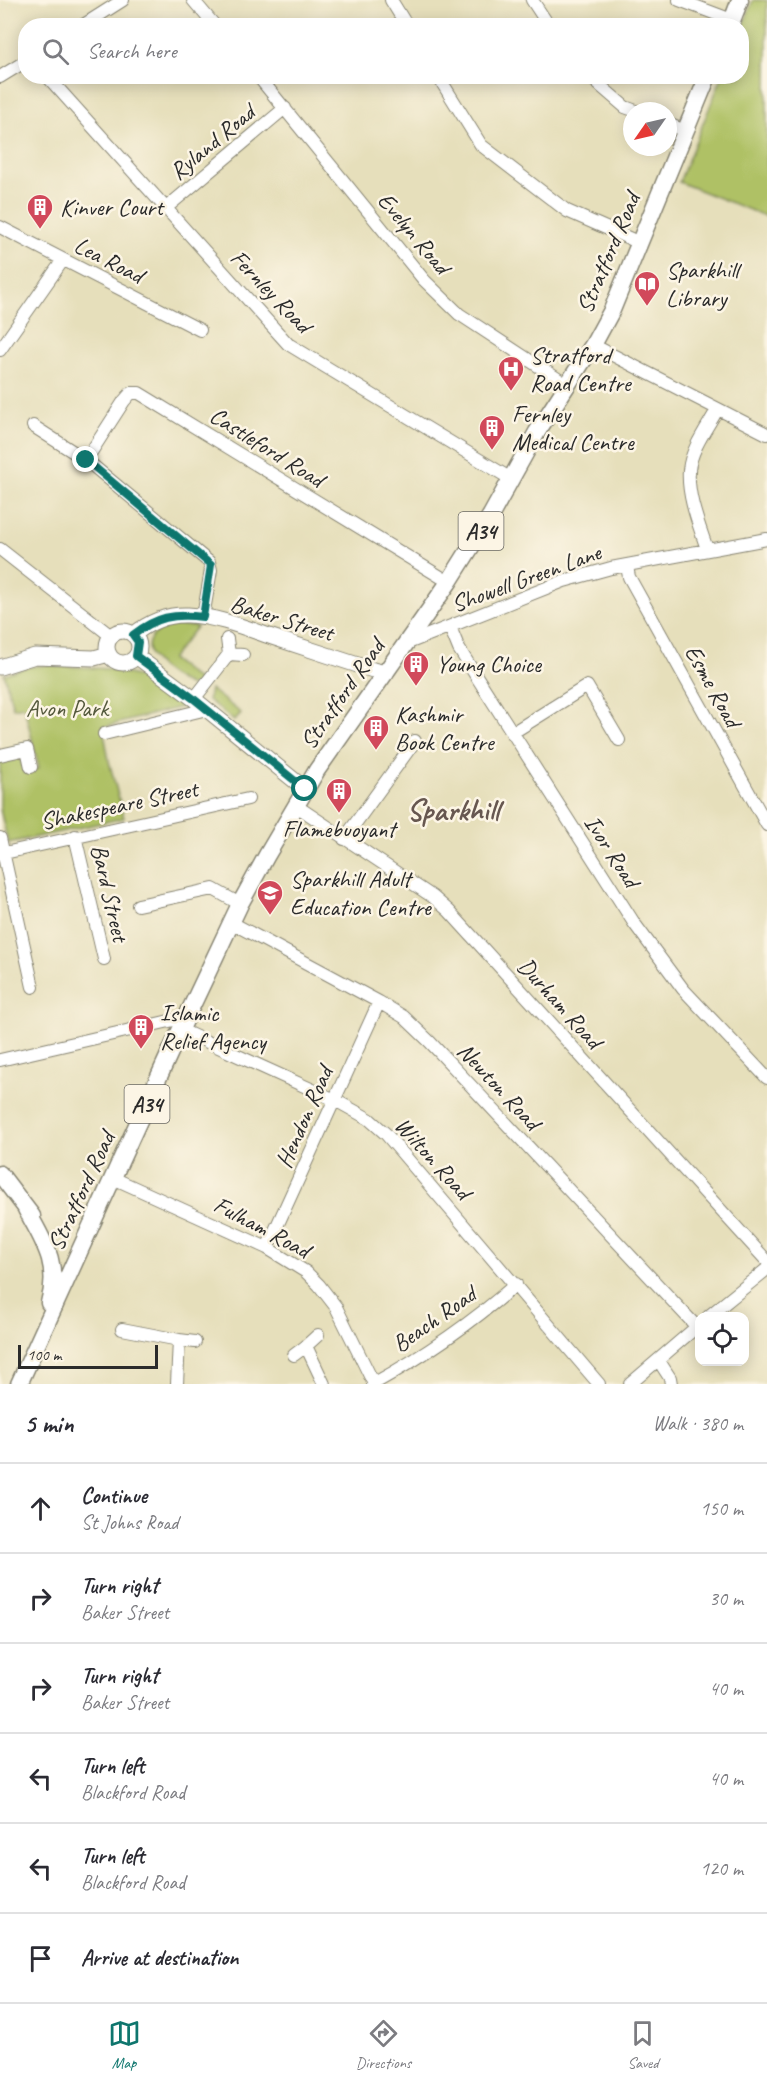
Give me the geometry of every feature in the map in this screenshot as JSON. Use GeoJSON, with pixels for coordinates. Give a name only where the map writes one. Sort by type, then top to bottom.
{"type":"FeatureCollection","features":[{"type":"Feature","properties":{"kind":"highway"},"geometry":{"type":"LineString","coordinates":[[733,18],[740,0]]}},
{"type":"Feature","properties":{"kind":"highway","name":"Stratford Road"},"geometry":{"type":"LineString","coordinates":[[24,1382],[36,1345],[240,904],[305,789],[449,582],[593,345],[611,312],[705,84]]}},
{"type":"Feature","properties":{"kind":"highway"},"geometry":{"type":"LineString","coordinates":[[0,1174],[47,1234],[70,1271]]}},
{"type":"Feature","properties":{"kind":"highway"},"geometry":{"type":"LineString","coordinates":[[26,1209],[52,1260],[52,1292],[36,1345]]}},
{"type":"Feature","properties":{"kind":"main road","name":"Baker Street"},"geometry":{"type":"LineString","coordinates":[[111,636],[120,631],[133,635],[148,623],[170,616],[203,617],[386,673]]}},
{"type":"Feature","properties":{"kind":"main road"},"geometry":{"type":"LineString","coordinates":[[111,636],[107,644],[109,654],[122,663],[136,656],[138,642],[133,635]]}},
{"type":"Feature","properties":{"kind":"main road"},"geometry":{"type":"LineString","coordinates":[[0,667],[35,656],[94,658],[109,654]]}},
{"type":"Feature","properties":{"kind":"main road"},"geometry":{"type":"LineString","coordinates":[[136,656],[207,709],[305,789]]}},
{"type":"Feature","properties":{"kind":"street"},"geometry":{"type":"LineString","coordinates":[[95,18],[123,0]]}},
{"type":"Feature","properties":{"kind":"street"},"geometry":{"type":"LineString","coordinates":[[193,0],[208,18]]}},
{"type":"Feature","properties":{"kind":"street"},"geometry":{"type":"LineString","coordinates":[[391,0],[402,18]]}},
{"type":"Feature","properties":{"kind":"street"},"geometry":{"type":"LineString","coordinates":[[532,0],[544,18]]}},
{"type":"Feature","properties":{"kind":"street"},"geometry":{"type":"LineString","coordinates":[[679,0],[720,18]]}},
{"type":"Feature","properties":{"kind":"street"},"geometry":{"type":"LineString","coordinates":[[0,77],[18,66]]}},
{"type":"Feature","properties":{"kind":"street","name":"Fernley Road"},"geometry":{"type":"LineString","coordinates":[[54,84],[288,344],[511,479]]}},
{"type":"Feature","properties":{"kind":"street","name":"Evelyn Road"},"geometry":{"type":"LineString","coordinates":[[265,84],[424,280],[459,314],[567,385]]}},
{"type":"Feature","properties":{"kind":"street"},"geometry":{"type":"LineString","coordinates":[[443,84],[481,145],[567,211],[640,243]]}},
{"type":"Feature","properties":{"kind":"street"},"geometry":{"type":"LineString","coordinates":[[599,84],[623,104]]}},
{"type":"Feature","properties":{"kind":"street","name":"Ryland Road"},"geometry":{"type":"LineString","coordinates":[[166,208],[285,108]]}},
{"type":"Feature","properties":{"kind":"street"},"geometry":{"type":"LineString","coordinates":[[677,128],[685,131]]}},
{"type":"Feature","properties":{"kind":"street","name":"Lea Road"},"geometry":{"type":"LineString","coordinates":[[0,227],[200,330]]}},
{"type":"Feature","properties":{"kind":"street"},"geometry":{"type":"LineString","coordinates":[[0,350],[63,260]]}},
{"type":"Feature","properties":{"kind":"street"},"geometry":{"type":"LineString","coordinates":[[593,345],[767,434]]}},
{"type":"Feature","properties":{"kind":"street","name":"Castleford Road"},"geometry":{"type":"LineString","coordinates":[[86,460],[124,401],[131,393],[139,393],[449,582]]}},
{"type":"Feature","properties":{"kind":"street"},"geometry":{"type":"LineString","coordinates":[[706,549],[691,494],[689,470],[695,450],[717,410]]}},
{"type":"Feature","properties":{"kind":"street"},"geometry":{"type":"LineString","coordinates":[[33,426],[86,460],[211,565],[203,617]]}},
{"type":"Feature","properties":{"kind":"street","name":"Showell Green Lane"},"geometry":{"type":"LineString","coordinates":[[408,643],[564,581],[611,568],[767,539]]}},
{"type":"Feature","properties":{"kind":"street"},"geometry":{"type":"LineString","coordinates":[[0,549],[111,636]]}},
{"type":"Feature","properties":{"kind":"street","name":"Esme Road"},"geometry":{"type":"LineString","coordinates":[[627,566],[628,577],[767,825]]}},
{"type":"Feature","properties":{"kind":"street","name":"Ivor Road"},"geometry":{"type":"LineString","coordinates":[[450,627],[459,649],[634,923],[683,989],[767,1078]]}},
{"type":"Feature","properties":{"kind":"street"},"geometry":{"type":"LineString","coordinates":[[194,699],[229,654],[227,639]]}},
{"type":"Feature","properties":{"kind":"street"},"geometry":{"type":"LineString","coordinates":[[229,654],[243,656]]}},
{"type":"Feature","properties":{"kind":"street"},"geometry":{"type":"LineString","coordinates":[[512,733],[587,686],[619,740]]}},
{"type":"Feature","properties":{"kind":"street"},"geometry":{"type":"LineString","coordinates":[[104,734],[207,709]]}},
{"type":"Feature","properties":{"kind":"street"},"geometry":{"type":"LineString","coordinates":[[344,839],[415,741]]}},
{"type":"Feature","properties":{"kind":"street"},"geometry":{"type":"LineString","coordinates":[[0,755],[27,749],[31,767]]}},
{"type":"Feature","properties":{"kind":"street","name":"Shakespeare Street"},"geometry":{"type":"LineString","coordinates":[[2,853],[248,799]]}},
{"type":"Feature","properties":{"kind":"street","name":"Durham Road"},"geometry":{"type":"LineString","coordinates":[[295,805],[433,897],[449,911],[767,1261]]}},
{"type":"Feature","properties":{"kind":"street","name":"Bard Street"},"geometry":{"type":"LineString","coordinates":[[75,836],[104,959]]}},
{"type":"Feature","properties":{"kind":"street"},"geometry":{"type":"LineString","coordinates":[[0,838],[33,987]]}},
{"type":"Feature","properties":{"kind":"street"},"geometry":{"type":"LineString","coordinates":[[138,905],[213,889],[240,904]]}},
{"type":"Feature","properties":{"kind":"street","name":"Newton Road"},"geometry":{"type":"LineString","coordinates":[[232,923],[404,1017],[695,1322]]}},
{"type":"Feature","properties":{"kind":"street","name":"Hendon Road"},"geometry":{"type":"LineString","coordinates":[[267,1248],[379,1002]]}},
{"type":"Feature","properties":{"kind":"street"},"geometry":{"type":"LineString","coordinates":[[0,1060],[184,1024]]}},
{"type":"Feature","properties":{"kind":"street","name":"Wilton Road"},"geometry":{"type":"LineString","coordinates":[[184,1024],[369,1119],[386,1134],[599,1384]]}},
{"type":"Feature","properties":{"kind":"street","name":"Fulham Road"},"geometry":{"type":"LineString","coordinates":[[113,1178],[267,1248],[306,1272],[330,1299],[342,1317],[373,1384]]}},
{"type":"Feature","properties":{"kind":"street"},"geometry":{"type":"LineString","coordinates":[[716,1312],[767,1269]]}},
{"type":"Feature","properties":{"kind":"street","name":"Beach Road"},"geometry":{"type":"LineString","coordinates":[[373,1384],[427,1352],[472,1321],[516,1284]]}},
{"type":"Feature","properties":{"kind":"street"},"geometry":{"type":"LineString","coordinates":[[630,1384],[695,1328]]}},
{"type":"Feature","properties":{"kind":"street"},"geometry":{"type":"LineString","coordinates":[[122,1329],[195,1342]]}},
{"type":"Feature","properties":{"kind":"street"},"geometry":{"type":"LineString","coordinates":[[294,1355],[318,1335]]}},
{"type":"Feature","properties":{"kind":"street"},"geometry":{"type":"LineString","coordinates":[[177,1384],[179,1340]]}},
{"type":"Feature","properties":{"kind":"street"},"geometry":{"type":"LineString","coordinates":[[306,1346],[324,1384]]}},
{"type":"Feature","properties":{"kind":"street"},"geometry":{"type":"LineString","coordinates":[[658,1361],[670,1378],[671,1384]]}},
{"type":"Feature","properties":{"kind":"green space"},"geometry":{"type":"Polygon","coordinates":[[[753,0],[767,0],[767,217],[679,182],[719,84],[749,84],[749,18],[746,18],[753,0]]]}},
{"type":"Feature","properties":{"kind":"green space"},"geometry":{"type":"Polygon","coordinates":[[[172,625],[197,626],[171,659],[199,681],[191,686],[159,666],[148,649],[150,640],[157,632],[172,625]]]}},
{"type":"Feature","properties":{"kind":"green space","name":"Avon Park"},"geometry":{"type":"Polygon","coordinates":[[[49,665],[109,669],[156,681],[189,705],[103,727],[124,818],[8,843],[0,809],[0,761],[20,756],[24,772],[39,768],[24,706],[13,708],[4,674],[27,667],[49,665]]]}},
{"type":"Feature","properties":{"kind":"green space"},"geometry":{"type":"Polygon","coordinates":[[[210,689],[241,713],[234,721],[208,700],[210,689]]]}},
{"type":"Feature","properties":{"kind":"place","name":"Kinver Court"},"geometry":{"type":"Point","coordinates":[40,230]}},
{"type":"Feature","properties":{"kind":"place","name":"Sparkhill Library"},"geometry":{"type":"Point","coordinates":[647,307]}},
{"type":"Feature","properties":{"kind":"place","name":"Stratford Road Centre"},"geometry":{"type":"Point","coordinates":[511,392]}},
{"type":"Feature","properties":{"kind":"place","name":"Fernley Medical Centre"},"geometry":{"type":"Point","coordinates":[492,451]}},
{"type":"Feature","properties":{"kind":"place","name":"Young Choice"},"geometry":{"type":"Point","coordinates":[416,687]}},
{"type":"Feature","properties":{"kind":"place","name":"Kashmir Book Centre"},"geometry":{"type":"Point","coordinates":[376,751]}},
{"type":"Feature","properties":{"kind":"place","name":"Flamebuoyant"},"geometry":{"type":"Point","coordinates":[339,814]}},
{"type":"Feature","properties":{"kind":"place","name":"Sparkhill Adult Education Centre"},"geometry":{"type":"Point","coordinates":[270,916]}},
{"type":"Feature","properties":{"kind":"place","name":"Islamic Relief Agency"},"geometry":{"type":"Point","coordinates":[141,1050]}},
{"type":"Feature","properties":{"kind":"district","name":"Sparkhill"},"geometry":{"type":"Point","coordinates":[453,810]}},
{"type":"Feature","properties":{"kind":"route"},"geometry":{"type":"LineString","coordinates":[[86,460],[211,565],[203,617],[170,616],[148,623],[133,635],[138,642],[136,656],[194,699],[305,789]]}}]}
